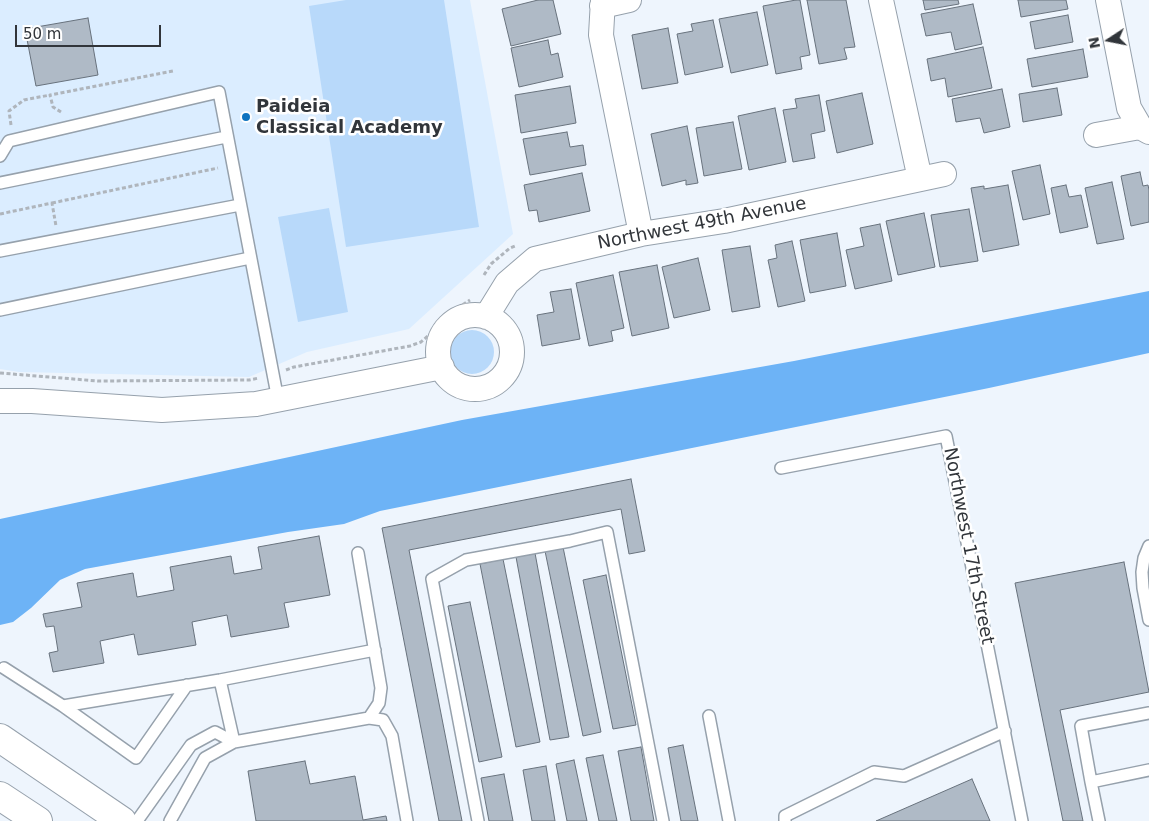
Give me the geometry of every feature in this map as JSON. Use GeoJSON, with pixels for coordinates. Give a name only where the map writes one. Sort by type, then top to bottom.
{"type":"FeatureCollection","features":[{"type":"Feature","properties":{"kind":"main road"},"geometry":{"type":"LineString","coordinates":[[0,738],[122,821]]}},
{"type":"Feature","properties":{"kind":"main road"},"geometry":{"type":"LineString","coordinates":[[0,796],[38,821]]}},
{"type":"Feature","properties":{"kind":"street"},"geometry":{"type":"LineString","coordinates":[[630,0],[602,3],[602,34],[641,234]]}},
{"type":"Feature","properties":{"kind":"street"},"geometry":{"type":"LineString","coordinates":[[882,0],[920,179]]}},
{"type":"Feature","properties":{"kind":"street"},"geometry":{"type":"LineString","coordinates":[[1096,135],[1144,130],[1129,108],[1108,0]]}},
{"type":"Feature","properties":{"kind":"street","name":"Northwest 49th Avenue"},"geometry":{"type":"LineString","coordinates":[[486,317],[507,283],[535,259],[641,234],[724,220],[944,174]]}},
{"type":"Feature","properties":{"kind":"street"},"geometry":{"type":"LineString","coordinates":[[470,314],[486,317],[503,327],[510,338],[512,350],[511,363],[505,375],[496,384],[471,390],[458,386],[448,378],[437,358],[438,344],[449,324],[459,318],[470,314]]}},
{"type":"Feature","properties":{"kind":"street"},"geometry":{"type":"LineString","coordinates":[[0,401],[32,401],[162,410],[256,404],[442,367]]}},
{"type":"Feature","properties":{"kind":"lane"},"geometry":{"type":"LineString","coordinates":[[0,156],[9,141],[219,92],[278,400]]}},
{"type":"Feature","properties":{"kind":"lane"},"geometry":{"type":"LineString","coordinates":[[0,183],[226,136]]}},
{"type":"Feature","properties":{"kind":"lane"},"geometry":{"type":"LineString","coordinates":[[0,251],[240,205]]}},
{"type":"Feature","properties":{"kind":"lane"},"geometry":{"type":"LineString","coordinates":[[0,310],[250,258]]}},
{"type":"Feature","properties":{"kind":"lane","name":"Northwest 17th Street"},"geometry":{"type":"LineString","coordinates":[[781,468],[946,436],[1022,821]]}},
{"type":"Feature","properties":{"kind":"lane"},"geometry":{"type":"LineString","coordinates":[[478,821],[432,579],[466,560],[570,541],[607,532],[663,821]]}},
{"type":"Feature","properties":{"kind":"lane"},"geometry":{"type":"LineString","coordinates":[[1149,546],[1144,558],[1142,572],[1149,620]]}},
{"type":"Feature","properties":{"kind":"lane"},"geometry":{"type":"LineString","coordinates":[[358,553],[381,688],[379,703],[369,718]]}},
{"type":"Feature","properties":{"kind":"lane"},"geometry":{"type":"LineString","coordinates":[[63,706],[220,680],[375,650]]}},
{"type":"Feature","properties":{"kind":"lane"},"geometry":{"type":"LineString","coordinates":[[4,668],[63,706],[136,758],[187,685]]}},
{"type":"Feature","properties":{"kind":"lane"},"geometry":{"type":"LineString","coordinates":[[220,680],[234,742]]}},
{"type":"Feature","properties":{"kind":"lane"},"geometry":{"type":"LineString","coordinates":[[1099,821],[1081,726],[1149,713]]}},
{"type":"Feature","properties":{"kind":"lane"},"geometry":{"type":"LineString","coordinates":[[709,716],[729,821]]}},
{"type":"Feature","properties":{"kind":"lane"},"geometry":{"type":"LineString","coordinates":[[170,821],[205,758],[234,742],[369,718],[383,720],[392,736],[407,821]]}},
{"type":"Feature","properties":{"kind":"lane"},"geometry":{"type":"LineString","coordinates":[[785,821],[785,816],[874,772],[904,776],[1004,731]]}},
{"type":"Feature","properties":{"kind":"lane"},"geometry":{"type":"LineString","coordinates":[[137,821],[191,745],[215,732],[234,742]]}},
{"type":"Feature","properties":{"kind":"lane"},"geometry":{"type":"LineString","coordinates":[[1091,782],[1149,770]]}},
{"type":"Feature","properties":{"kind":"path"},"geometry":{"type":"LineString","coordinates":[[14,140],[9,111],[24,100],[173,71]]}},
{"type":"Feature","properties":{"kind":"path"},"geometry":{"type":"LineString","coordinates":[[50,95],[52,107],[68,116],[71,126]]}},
{"type":"Feature","properties":{"kind":"path"},"geometry":{"type":"LineString","coordinates":[[0,214],[232,166]]}},
{"type":"Feature","properties":{"kind":"path"},"geometry":{"type":"LineString","coordinates":[[52,203],[58,240]]}},
{"type":"Feature","properties":{"kind":"path"},"geometry":{"type":"LineString","coordinates":[[482,279],[491,264],[510,248],[523,243]]}},
{"type":"Feature","properties":{"kind":"path"},"geometry":{"type":"LineString","coordinates":[[0,373],[98,382],[249,380],[273,375],[294,367],[410,346],[421,342],[430,334],[438,321],[463,306],[474,293]]}},
{"type":"Feature","properties":{"kind":"shaded area","name":"Paideia Classical Academy"},"geometry":{"type":"Polygon","coordinates":[[[0,0],[470,0],[513,234],[409,329],[307,352],[249,377],[19,372],[0,369],[0,0]]]}},
{"type":"Feature","properties":{"kind":"shaded area"},"geometry":{"type":"Polygon","coordinates":[[[346,0],[444,0],[479,227],[346,247],[309,6],[346,0]]]}},
{"type":"Feature","properties":{"kind":"shaded area"},"geometry":{"type":"Polygon","coordinates":[[[329,208],[348,312],[298,322],[278,217],[329,208]]]}},
{"type":"Feature","properties":{"kind":"shaded area"},"geometry":{"type":"Polygon","coordinates":[[[472,330],[484,334],[490,340],[494,352],[490,364],[484,370],[472,374],[460,370],[454,364],[450,352],[454,340],[460,334],[472,330]]]}},
{"type":"Feature","properties":{"kind":"water"},"geometry":{"type":"Polygon","coordinates":[[[1149,291],[1149,353],[989,388],[380,511],[344,524],[288,532],[85,569],[60,580],[31,608],[13,622],[0,625],[0,519],[462,420],[794,361],[1149,291]]]}},
{"type":"Feature","properties":{"kind":"building"},"geometry":{"type":"Polygon","coordinates":[[[538,0],[553,0],[561,34],[511,46],[502,9],[538,0]]]}},
{"type":"Feature","properties":{"kind":"building"},"geometry":{"type":"Polygon","coordinates":[[[800,0],[810,55],[800,57],[802,69],[776,74],[763,6],[800,0]]]}},
{"type":"Feature","properties":{"kind":"building"},"geometry":{"type":"Polygon","coordinates":[[[807,0],[846,0],[855,47],[844,48],[847,59],[819,64],[807,0]]]}},
{"type":"Feature","properties":{"kind":"building"},"geometry":{"type":"Polygon","coordinates":[[[923,0],[958,0],[959,4],[925,10],[923,0]]]}},
{"type":"Feature","properties":{"kind":"building"},"geometry":{"type":"Polygon","coordinates":[[[1018,0],[1066,0],[1068,9],[1021,17],[1018,0]]]}},
{"type":"Feature","properties":{"kind":"building"},"geometry":{"type":"Polygon","coordinates":[[[973,4],[982,44],[955,50],[951,32],[926,36],[921,14],[973,4]]]}},
{"type":"Feature","properties":{"kind":"building"},"geometry":{"type":"Polygon","coordinates":[[[757,12],[768,65],[731,73],[719,19],[757,12]]]}},
{"type":"Feature","properties":{"kind":"building"},"geometry":{"type":"Polygon","coordinates":[[[1068,15],[1073,42],[1035,49],[1030,22],[1068,15]]]}},
{"type":"Feature","properties":{"kind":"building"},"geometry":{"type":"Polygon","coordinates":[[[88,18],[98,75],[36,86],[25,29],[88,18]]]}},
{"type":"Feature","properties":{"kind":"building"},"geometry":{"type":"Polygon","coordinates":[[[713,20],[723,67],[685,75],[677,34],[693,31],[691,24],[713,20]]]}},
{"type":"Feature","properties":{"kind":"building"},"geometry":{"type":"Polygon","coordinates":[[[668,28],[678,83],[642,89],[632,35],[668,28]]]}},
{"type":"Feature","properties":{"kind":"building"},"geometry":{"type":"Polygon","coordinates":[[[548,40],[551,55],[558,53],[563,77],[519,87],[511,48],[548,40]]]}},
{"type":"Feature","properties":{"kind":"building"},"geometry":{"type":"Polygon","coordinates":[[[983,47],[992,88],[948,97],[945,78],[931,81],[927,59],[983,47]]]}},
{"type":"Feature","properties":{"kind":"building"},"geometry":{"type":"Polygon","coordinates":[[[1083,49],[1088,77],[1032,87],[1027,59],[1083,49]]]}},
{"type":"Feature","properties":{"kind":"building"},"geometry":{"type":"Polygon","coordinates":[[[570,86],[576,123],[521,133],[515,95],[570,86]]]}},
{"type":"Feature","properties":{"kind":"building"},"geometry":{"type":"Polygon","coordinates":[[[1057,88],[1062,115],[1023,122],[1019,94],[1057,88]]]}},
{"type":"Feature","properties":{"kind":"building"},"geometry":{"type":"Polygon","coordinates":[[[1002,89],[1010,127],[984,133],[980,118],[956,122],[952,99],[1002,89]]]}},
{"type":"Feature","properties":{"kind":"building"},"geometry":{"type":"Polygon","coordinates":[[[862,93],[873,144],[837,153],[826,101],[862,93]]]}},
{"type":"Feature","properties":{"kind":"building"},"geometry":{"type":"Polygon","coordinates":[[[819,95],[825,131],[811,134],[815,158],[793,162],[783,110],[797,108],[795,99],[819,95]]]}},
{"type":"Feature","properties":{"kind":"building"},"geometry":{"type":"Polygon","coordinates":[[[775,108],[786,162],[749,170],[738,116],[775,108]]]}},
{"type":"Feature","properties":{"kind":"building"},"geometry":{"type":"Polygon","coordinates":[[[733,122],[742,169],[704,176],[696,128],[733,122]]]}},
{"type":"Feature","properties":{"kind":"building"},"geometry":{"type":"Polygon","coordinates":[[[687,126],[698,183],[686,185],[686,180],[662,186],[651,134],[687,126]]]}},
{"type":"Feature","properties":{"kind":"building"},"geometry":{"type":"Polygon","coordinates":[[[567,132],[570,147],[583,145],[586,165],[530,175],[523,139],[567,132]]]}},
{"type":"Feature","properties":{"kind":"building"},"geometry":{"type":"Polygon","coordinates":[[[1040,165],[1050,214],[1023,220],[1012,171],[1040,165]]]}},
{"type":"Feature","properties":{"kind":"building"},"geometry":{"type":"Polygon","coordinates":[[[1140,172],[1143,186],[1148,185],[1149,190],[1149,222],[1131,226],[1121,176],[1140,172]]]}},
{"type":"Feature","properties":{"kind":"building"},"geometry":{"type":"Polygon","coordinates":[[[582,173],[590,211],[539,222],[537,210],[529,211],[524,185],[582,173]]]}},
{"type":"Feature","properties":{"kind":"building"},"geometry":{"type":"Polygon","coordinates":[[[1112,182],[1124,239],[1097,244],[1085,188],[1112,182]]]}},
{"type":"Feature","properties":{"kind":"building"},"geometry":{"type":"Polygon","coordinates":[[[1008,185],[1019,245],[983,252],[971,188],[984,186],[984,189],[1008,185]]]}},
{"type":"Feature","properties":{"kind":"building"},"geometry":{"type":"Polygon","coordinates":[[[1066,185],[1069,197],[1081,195],[1088,227],[1060,233],[1051,188],[1066,185]]]}},
{"type":"Feature","properties":{"kind":"building"},"geometry":{"type":"Polygon","coordinates":[[[969,209],[978,261],[940,267],[931,215],[969,209]]]}},
{"type":"Feature","properties":{"kind":"building"},"geometry":{"type":"Polygon","coordinates":[[[924,213],[935,267],[898,275],[886,221],[924,213]]]}},
{"type":"Feature","properties":{"kind":"building"},"geometry":{"type":"Polygon","coordinates":[[[880,224],[892,281],[855,289],[846,250],[864,246],[860,228],[880,224]]]}},
{"type":"Feature","properties":{"kind":"building"},"geometry":{"type":"Polygon","coordinates":[[[837,233],[846,286],[810,293],[800,240],[837,233]]]}},
{"type":"Feature","properties":{"kind":"building"},"geometry":{"type":"Polygon","coordinates":[[[792,241],[805,301],[778,307],[768,260],[777,258],[775,245],[792,241]]]}},
{"type":"Feature","properties":{"kind":"building"},"geometry":{"type":"Polygon","coordinates":[[[750,246],[760,307],[732,312],[722,250],[750,246]]]}},
{"type":"Feature","properties":{"kind":"building"},"geometry":{"type":"Polygon","coordinates":[[[698,258],[710,310],[674,318],[662,267],[698,258]]]}},
{"type":"Feature","properties":{"kind":"building"},"geometry":{"type":"Polygon","coordinates":[[[657,265],[669,328],[632,336],[619,272],[657,265]]]}},
{"type":"Feature","properties":{"kind":"building"},"geometry":{"type":"Polygon","coordinates":[[[613,275],[624,328],[611,331],[613,341],[589,346],[576,283],[613,275]]]}},
{"type":"Feature","properties":{"kind":"building"},"geometry":{"type":"Polygon","coordinates":[[[571,289],[580,339],[542,346],[537,315],[554,312],[550,292],[571,289]]]}},
{"type":"Feature","properties":{"kind":"building"},"geometry":{"type":"Polygon","coordinates":[[[631,479],[645,551],[629,554],[621,509],[409,550],[462,821],[439,821],[382,528],[631,479]]]}},
{"type":"Feature","properties":{"kind":"building"},"geometry":{"type":"Polygon","coordinates":[[[319,536],[330,595],[284,603],[289,627],[231,637],[227,615],[192,622],[196,645],[138,655],[134,634],[100,641],[104,663],[53,672],[49,653],[58,651],[54,626],[46,627],[43,614],[82,607],[77,583],[133,573],[137,597],[174,590],[170,567],[231,556],[234,574],[262,569],[258,547],[319,536]]]}},
{"type":"Feature","properties":{"kind":"building"},"geometry":{"type":"Polygon","coordinates":[[[563,547],[601,732],[583,736],[545,551],[563,547]]]}},
{"type":"Feature","properties":{"kind":"building"},"geometry":{"type":"Polygon","coordinates":[[[535,553],[569,737],[550,740],[516,557],[535,553]]]}},
{"type":"Feature","properties":{"kind":"building"},"geometry":{"type":"Polygon","coordinates":[[[503,559],[540,742],[516,747],[480,564],[503,559]]]}},
{"type":"Feature","properties":{"kind":"building"},"geometry":{"type":"Polygon","coordinates":[[[1124,562],[1149,692],[1060,710],[1083,821],[1063,821],[1015,583],[1124,562]]]}},
{"type":"Feature","properties":{"kind":"building"},"geometry":{"type":"Polygon","coordinates":[[[606,575],[636,725],[613,729],[583,580],[606,575]]]}},
{"type":"Feature","properties":{"kind":"building"},"geometry":{"type":"Polygon","coordinates":[[[470,602],[502,757],[479,762],[448,606],[470,602]]]}},
{"type":"Feature","properties":{"kind":"building"},"geometry":{"type":"Polygon","coordinates":[[[683,745],[698,821],[681,821],[668,748],[683,745]]]}},
{"type":"Feature","properties":{"kind":"building"},"geometry":{"type":"Polygon","coordinates":[[[641,747],[654,821],[631,821],[618,751],[641,747]]]}},
{"type":"Feature","properties":{"kind":"building"},"geometry":{"type":"Polygon","coordinates":[[[603,755],[617,821],[599,821],[586,758],[603,755]]]}},
{"type":"Feature","properties":{"kind":"building"},"geometry":{"type":"Polygon","coordinates":[[[574,760],[587,821],[567,821],[556,764],[574,760]]]}},
{"type":"Feature","properties":{"kind":"building"},"geometry":{"type":"Polygon","coordinates":[[[305,761],[310,784],[355,776],[363,820],[386,816],[387,821],[256,821],[248,771],[305,761]]]}},
{"type":"Feature","properties":{"kind":"building"},"geometry":{"type":"Polygon","coordinates":[[[546,766],[555,821],[532,821],[523,770],[546,766]]]}},
{"type":"Feature","properties":{"kind":"building"},"geometry":{"type":"Polygon","coordinates":[[[504,774],[513,821],[489,821],[481,778],[504,774]]]}},
{"type":"Feature","properties":{"kind":"building"},"geometry":{"type":"Polygon","coordinates":[[[972,779],[990,821],[876,821],[972,779]]]}},
{"type":"Feature","properties":{"kind":"place","name":"Paideia Classical Academy"},"geometry":{"type":"Point","coordinates":[246,117]}}]}
